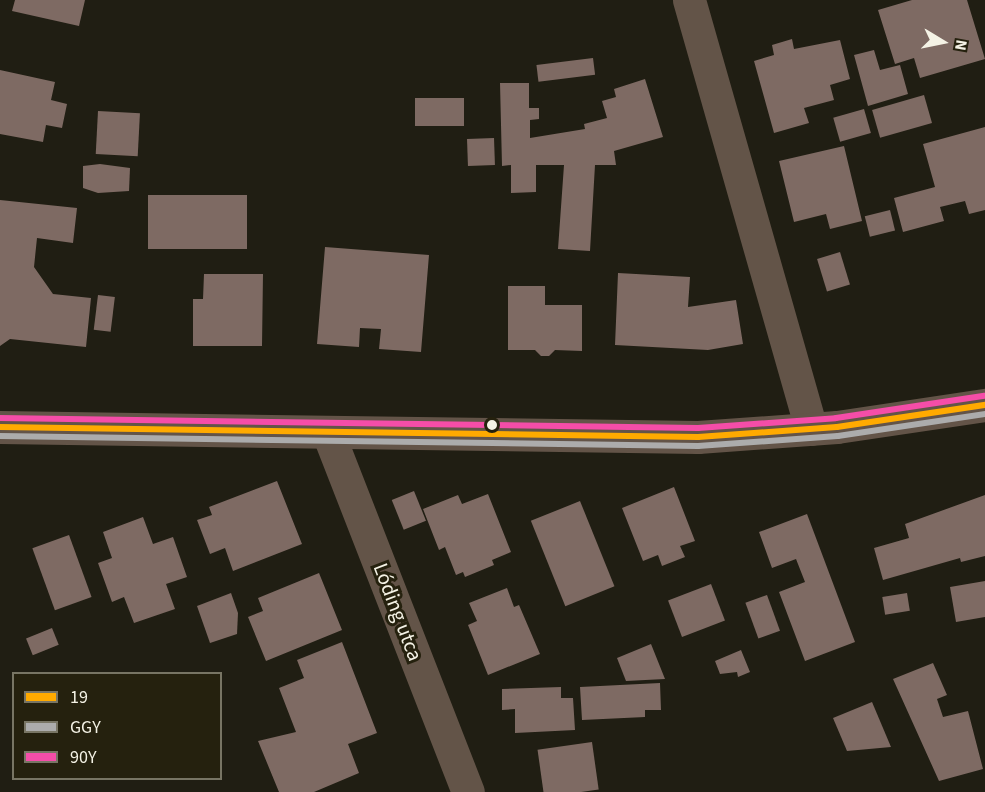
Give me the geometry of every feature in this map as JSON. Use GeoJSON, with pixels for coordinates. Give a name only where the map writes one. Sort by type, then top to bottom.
{"type":"FeatureCollection","features":[{"type":"Feature","properties":{"kind":"street"},"geometry":{"type":"LineString","coordinates":[[689,0],[811,429]]}},
{"type":"Feature","properties":{"kind":"street"},"geometry":{"type":"LineString","coordinates":[[0,427],[698,437],[811,429],[985,405]]}},
{"type":"Feature","properties":{"kind":"street","name":"Lóding utca"},"geometry":{"type":"LineString","coordinates":[[328,433],[468,792]]}},
{"type":"Feature","properties":{"kind":"building"},"geometry":{"type":"Polygon","coordinates":[[[15,0],[85,0],[79,26],[12,11],[15,0]]]}},
{"type":"Feature","properties":{"kind":"building"},"geometry":{"type":"Polygon","coordinates":[[[912,0],[967,0],[985,59],[920,78],[914,58],[895,64],[878,10],[912,0]]]}},
{"type":"Feature","properties":{"kind":"building"},"geometry":{"type":"Polygon","coordinates":[[[792,39],[794,49],[840,40],[850,79],[830,85],[834,100],[804,108],[809,123],[774,133],[754,61],[774,55],[772,45],[792,39]]]}},
{"type":"Feature","properties":{"kind":"building"},"geometry":{"type":"Polygon","coordinates":[[[874,50],[880,70],[900,65],[908,94],[868,106],[854,55],[874,50]]]}},
{"type":"Feature","properties":{"kind":"building"},"geometry":{"type":"Polygon","coordinates":[[[593,58],[595,75],[538,82],[536,65],[593,58]]]}},
{"type":"Feature","properties":{"kind":"building"},"geometry":{"type":"Polygon","coordinates":[[[0,70],[55,82],[51,100],[67,104],[62,128],[46,125],[43,142],[0,134],[0,70]]]}},
{"type":"Feature","properties":{"kind":"building"},"geometry":{"type":"Polygon","coordinates":[[[645,79],[663,137],[614,151],[616,165],[595,165],[590,251],[558,249],[564,165],[536,165],[536,192],[511,193],[511,165],[502,166],[500,83],[529,83],[529,108],[539,108],[539,119],[530,120],[530,138],[585,129],[584,124],[607,118],[602,101],[616,97],[614,89],[645,79]]]}},
{"type":"Feature","properties":{"kind":"building"},"geometry":{"type":"Polygon","coordinates":[[[924,95],[932,123],[880,138],[872,110],[924,95]]]}},
{"type":"Feature","properties":{"kind":"building"},"geometry":{"type":"Polygon","coordinates":[[[415,98],[464,98],[464,126],[415,126],[415,98]]]}},
{"type":"Feature","properties":{"kind":"building"},"geometry":{"type":"Polygon","coordinates":[[[864,109],[871,133],[840,142],[833,118],[864,109]]]}},
{"type":"Feature","properties":{"kind":"building"},"geometry":{"type":"Polygon","coordinates":[[[98,111],[140,113],[138,156],[96,154],[98,111]]]}},
{"type":"Feature","properties":{"kind":"building"},"geometry":{"type":"Polygon","coordinates":[[[985,127],[985,210],[969,214],[965,201],[940,207],[944,221],[903,232],[894,198],[935,187],[923,144],[985,127]]]}},
{"type":"Feature","properties":{"kind":"building"},"geometry":{"type":"Polygon","coordinates":[[[494,138],[495,165],[468,166],[467,139],[494,138]]]}},
{"type":"Feature","properties":{"kind":"building"},"geometry":{"type":"Polygon","coordinates":[[[844,146],[862,221],[830,229],[826,214],[794,222],[779,161],[844,146]]]}},
{"type":"Feature","properties":{"kind":"building"},"geometry":{"type":"Polygon","coordinates":[[[100,164],[130,168],[129,191],[98,193],[83,188],[83,166],[100,164]]]}},
{"type":"Feature","properties":{"kind":"building"},"geometry":{"type":"Polygon","coordinates":[[[148,195],[247,195],[247,249],[148,249],[148,195]]]}},
{"type":"Feature","properties":{"kind":"building"},"geometry":{"type":"Polygon","coordinates":[[[0,200],[77,208],[73,243],[37,238],[34,267],[53,294],[91,298],[86,347],[10,339],[0,346],[0,200]]]}},
{"type":"Feature","properties":{"kind":"building"},"geometry":{"type":"Polygon","coordinates":[[[890,210],[895,230],[870,237],[865,216],[890,210]]]}},
{"type":"Feature","properties":{"kind":"building"},"geometry":{"type":"Polygon","coordinates":[[[325,247],[429,255],[421,352],[379,349],[381,329],[360,328],[359,347],[317,344],[325,247]]]}},
{"type":"Feature","properties":{"kind":"building"},"geometry":{"type":"Polygon","coordinates":[[[840,252],[850,285],[827,292],[817,259],[840,252]]]}},
{"type":"Feature","properties":{"kind":"building"},"geometry":{"type":"Polygon","coordinates":[[[618,273],[690,277],[688,307],[736,300],[743,344],[708,350],[615,345],[618,273]]]}},
{"type":"Feature","properties":{"kind":"building"},"geometry":{"type":"Polygon","coordinates":[[[204,274],[263,274],[262,346],[193,346],[193,299],[203,299],[204,274]]]}},
{"type":"Feature","properties":{"kind":"building"},"geometry":{"type":"Polygon","coordinates":[[[508,286],[545,286],[545,305],[582,305],[582,351],[555,350],[549,356],[541,356],[535,350],[508,350],[508,286]]]}},
{"type":"Feature","properties":{"kind":"building"},"geometry":{"type":"Polygon","coordinates":[[[98,295],[115,297],[111,332],[94,330],[98,295]]]}},
{"type":"Feature","properties":{"kind":"building"},"geometry":{"type":"Polygon","coordinates":[[[277,481],[302,544],[233,571],[225,548],[210,554],[197,520],[212,515],[209,507],[277,481]]]}},
{"type":"Feature","properties":{"kind":"building"},"geometry":{"type":"Polygon","coordinates":[[[674,487],[695,541],[680,546],[685,557],[662,566],[658,555],[643,561],[622,508],[674,487]]]}},
{"type":"Feature","properties":{"kind":"building"},"geometry":{"type":"Polygon","coordinates":[[[414,491],[426,521],[404,530],[392,500],[414,491]]]}},
{"type":"Feature","properties":{"kind":"building"},"geometry":{"type":"Polygon","coordinates":[[[488,494],[511,552],[492,560],[494,565],[465,577],[463,572],[456,575],[445,547],[439,550],[423,509],[458,495],[462,504],[488,494]]]}},
{"type":"Feature","properties":{"kind":"building"},"geometry":{"type":"Polygon","coordinates":[[[985,495],[985,556],[961,562],[960,558],[883,580],[874,548],[909,538],[905,524],[985,495]]]}},
{"type":"Feature","properties":{"kind":"building"},"geometry":{"type":"Polygon","coordinates":[[[580,501],[614,586],[565,606],[531,521],[580,501]]]}},
{"type":"Feature","properties":{"kind":"building"},"geometry":{"type":"Polygon","coordinates":[[[807,514],[855,642],[805,661],[779,592],[805,582],[796,559],[772,568],[759,532],[807,514]]]}},
{"type":"Feature","properties":{"kind":"building"},"geometry":{"type":"Polygon","coordinates":[[[143,517],[153,544],[173,537],[187,577],[166,584],[175,609],[134,623],[124,597],[112,602],[98,563],[112,558],[103,532],[143,517]]]}},
{"type":"Feature","properties":{"kind":"building"},"geometry":{"type":"Polygon","coordinates":[[[69,535],[92,597],[55,610],[32,548],[69,535]]]}},
{"type":"Feature","properties":{"kind":"building"},"geometry":{"type":"Polygon","coordinates":[[[319,573],[342,630],[266,661],[248,617],[263,611],[258,598],[319,573]]]}},
{"type":"Feature","properties":{"kind":"building"},"geometry":{"type":"Polygon","coordinates":[[[985,581],[985,617],[956,622],[950,587],[985,581]]]}},
{"type":"Feature","properties":{"kind":"building"},"geometry":{"type":"Polygon","coordinates":[[[711,584],[725,620],[682,637],[668,600],[711,584]]]}},
{"type":"Feature","properties":{"kind":"building"},"geometry":{"type":"Polygon","coordinates":[[[507,588],[514,607],[519,605],[540,654],[488,675],[468,625],[477,621],[469,603],[507,588]]]}},
{"type":"Feature","properties":{"kind":"building"},"geometry":{"type":"Polygon","coordinates":[[[231,593],[238,613],[237,634],[210,643],[197,606],[231,593]]]}},
{"type":"Feature","properties":{"kind":"building"},"geometry":{"type":"Polygon","coordinates":[[[907,593],[910,611],[885,615],[882,597],[907,593]]]}},
{"type":"Feature","properties":{"kind":"building"},"geometry":{"type":"Polygon","coordinates":[[[767,595],[780,631],[758,639],[745,603],[767,595]]]}},
{"type":"Feature","properties":{"kind":"building"},"geometry":{"type":"Polygon","coordinates":[[[52,628],[59,645],[33,655],[26,638],[52,628]]]}},
{"type":"Feature","properties":{"kind":"building"},"geometry":{"type":"Polygon","coordinates":[[[342,642],[377,733],[348,744],[359,773],[314,792],[279,792],[258,741],[296,732],[279,688],[304,678],[297,660],[342,642]]]}},
{"type":"Feature","properties":{"kind":"building"},"geometry":{"type":"Polygon","coordinates":[[[651,644],[665,679],[626,681],[617,658],[651,644]]]}},
{"type":"Feature","properties":{"kind":"building"},"geometry":{"type":"Polygon","coordinates":[[[741,650],[750,672],[738,677],[737,672],[720,674],[715,661],[741,650]]]}},
{"type":"Feature","properties":{"kind":"building"},"geometry":{"type":"Polygon","coordinates":[[[933,663],[947,695],[937,699],[943,717],[968,711],[983,769],[939,781],[893,679],[933,663]]]}},
{"type":"Feature","properties":{"kind":"building"},"geometry":{"type":"Polygon","coordinates":[[[660,683],[661,710],[645,710],[645,717],[582,720],[580,687],[660,683]]]}},
{"type":"Feature","properties":{"kind":"building"},"geometry":{"type":"Polygon","coordinates":[[[561,687],[561,698],[573,698],[575,730],[515,733],[515,709],[502,710],[502,689],[561,687]]]}},
{"type":"Feature","properties":{"kind":"building"},"geometry":{"type":"Polygon","coordinates":[[[872,702],[891,747],[847,751],[833,718],[872,702]]]}},
{"type":"Feature","properties":{"kind":"building"},"geometry":{"type":"Polygon","coordinates":[[[592,742],[599,790],[543,792],[538,750],[592,742]]]}},
{"type":"Feature","properties":{"kind":"transit line","name":"90Y"},"geometry":{"type":"LineString","coordinates":[[0,418],[698,428],[836,418],[984,396]]}},
{"type":"Feature","properties":{"kind":"transit line","name":"19"},"geometry":{"type":"LineString","coordinates":[[0,427],[698,437],[837,427],[985,405]]}},
{"type":"Feature","properties":{"kind":"transit line","name":"GGY"},"geometry":{"type":"LineString","coordinates":[[0,436],[698,446],[838,436],[985,414]]}}]}
